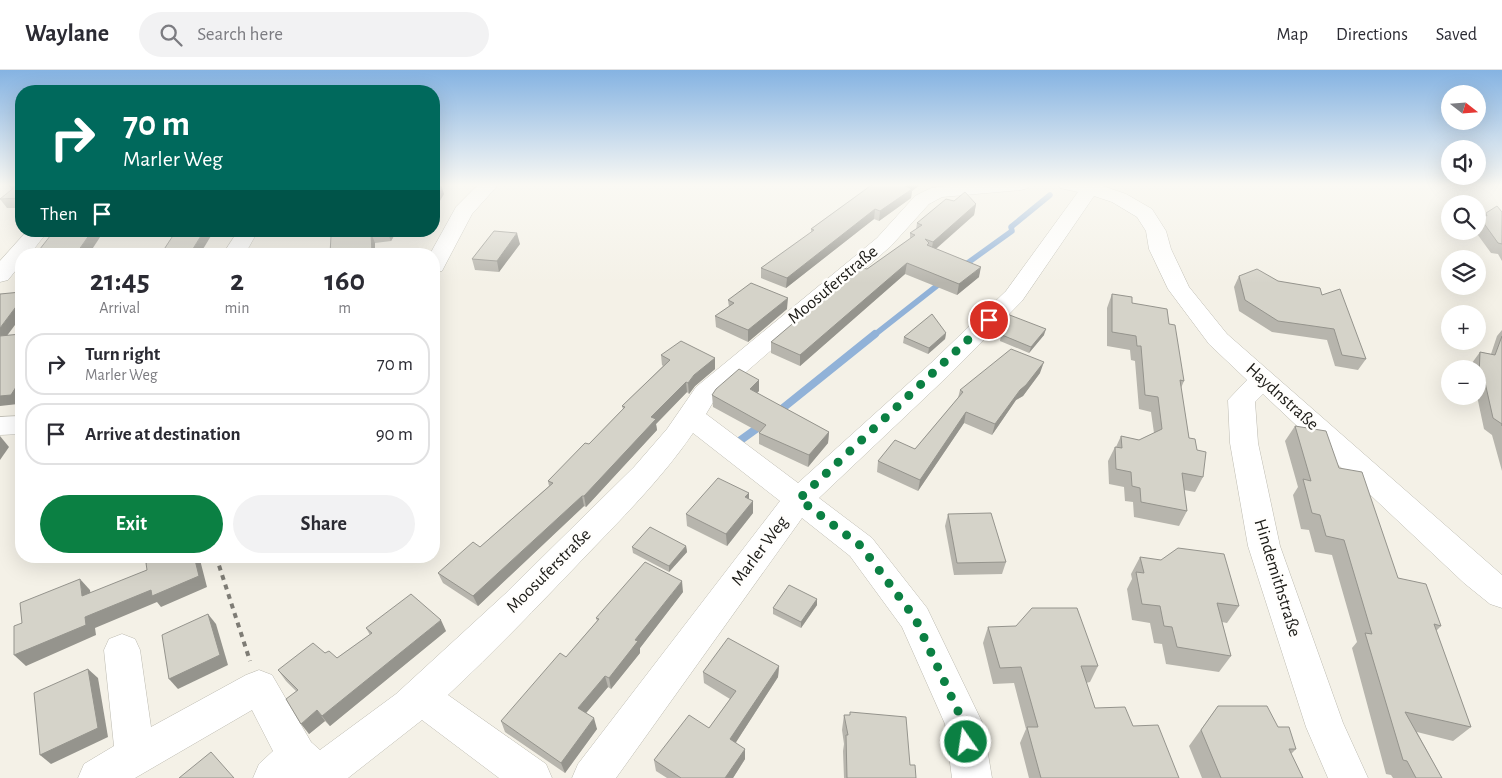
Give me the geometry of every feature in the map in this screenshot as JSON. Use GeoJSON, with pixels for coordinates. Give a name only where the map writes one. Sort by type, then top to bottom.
{"type":"FeatureCollection","features":[{"type":"Feature","properties":{"kind":"street"},"geometry":{"type":"LineString","coordinates":[[440,255],[460,217]]}},
{"type":"Feature","properties":{"kind":"street","name":"Moosuferstraße"},"geometry":{"type":"LineString","coordinates":[[259,687],[285,767],[319,775],[358,748],[421,697],[542,580],[640,480],[692,417],[705,393],[884,242],[907,217]]}},
{"type":"Feature","properties":{"kind":"street","name":"Marler Weg"},"geometry":{"type":"LineString","coordinates":[[592,778],[799,499],[940,369],[1014,296],[1060,217]]}},
{"type":"Feature","properties":{"kind":"street","name":"Haydnstraße"},"geometry":{"type":"LineString","coordinates":[[1147,217],[1156,231],[1160,249],[1179,289],[1218,339],[1476,574],[1502,594]]}},
{"type":"Feature","properties":{"kind":"street"},"geometry":{"type":"LineString","coordinates":[[23,248],[33,237]]}},
{"type":"Feature","properties":{"kind":"street"},"geometry":{"type":"LineString","coordinates":[[238,248],[244,237]]}},
{"type":"Feature","properties":{"kind":"street"},"geometry":{"type":"LineString","coordinates":[[0,275],[15,258]]}},
{"type":"Feature","properties":{"kind":"street","name":"Hindemithstraße"},"geometry":{"type":"LineString","coordinates":[[1263,379],[1241,400],[1244,442],[1264,546],[1325,727],[1348,778]]}},
{"type":"Feature","properties":{"kind":"street"},"geometry":{"type":"LineString","coordinates":[[692,417],[861,546],[915,618],[964,724],[972,778]]}},
{"type":"Feature","properties":{"kind":"street"},"geometry":{"type":"LineString","coordinates":[[0,426],[15,425]]}},
{"type":"Feature","properties":{"kind":"street"},"geometry":{"type":"LineString","coordinates":[[122,650],[135,756]]}},
{"type":"Feature","properties":{"kind":"street"},"geometry":{"type":"LineString","coordinates":[[98,778],[259,687]]}},
{"type":"Feature","properties":{"kind":"street"},"geometry":{"type":"LineString","coordinates":[[421,697],[532,778]]}},
{"type":"Feature","properties":{"kind":"path"},"geometry":{"type":"LineString","coordinates":[[218,563],[259,687]]}},
{"type":"Feature","properties":{"kind":"building"},"geometry":{"type":"Polygon","coordinates":[[[827,217],[865,217],[787,278],[761,268],[814,230],[811,229],[827,217]]]}},
{"type":"Feature","properties":{"kind":"building"},"geometry":{"type":"Polygon","coordinates":[[[924,217],[961,217],[933,242],[925,239],[929,243],[927,245],[981,267],[959,284],[907,263],[800,355],[771,342],[863,268],[867,269],[915,235],[910,233],[922,225],[917,223],[924,217]]]}},
{"type":"Feature","properties":{"kind":"building"},"geometry":{"type":"Polygon","coordinates":[[[1486,217],[1502,217],[1502,244],[1498,243],[1486,226],[1486,217]]]}},
{"type":"Feature","properties":{"kind":"building"},"geometry":{"type":"Polygon","coordinates":[[[494,231],[517,233],[497,261],[472,259],[494,231]]]}},
{"type":"Feature","properties":{"kind":"building"},"geometry":{"type":"Polygon","coordinates":[[[49,237],[88,237],[80,248],[41,248],[49,237]]]}},
{"type":"Feature","properties":{"kind":"building"},"geometry":{"type":"Polygon","coordinates":[[[172,237],[200,237],[193,248],[165,248],[172,237]]]}},
{"type":"Feature","properties":{"kind":"building"},"geometry":{"type":"Polygon","coordinates":[[[331,237],[371,237],[372,248],[330,248],[331,237]]]}},
{"type":"Feature","properties":{"kind":"building"},"geometry":{"type":"Polygon","coordinates":[[[1257,269],[1278,281],[1320,288],[1322,295],[1340,289],[1366,359],[1342,355],[1334,329],[1278,321],[1245,300],[1239,276],[1257,269]]]}},
{"type":"Feature","properties":{"kind":"building"},"geometry":{"type":"Polygon","coordinates":[[[751,283],[788,298],[748,330],[715,316],[734,303],[728,300],[751,283]]]}},
{"type":"Feature","properties":{"kind":"building"},"geometry":{"type":"Polygon","coordinates":[[[15,293],[15,308],[0,328],[0,294],[15,293]]]}},
{"type":"Feature","properties":{"kind":"building"},"geometry":{"type":"Polygon","coordinates":[[[1112,294],[1132,297],[1132,303],[1167,309],[1169,324],[1175,325],[1184,381],[1180,380],[1189,438],[1195,439],[1197,450],[1206,452],[1203,477],[1182,473],[1187,511],[1141,502],[1140,488],[1132,486],[1131,472],[1116,469],[1115,447],[1122,448],[1121,436],[1139,440],[1162,429],[1158,397],[1145,395],[1141,346],[1137,346],[1136,336],[1112,332],[1112,294]]]}},
{"type":"Feature","properties":{"kind":"building"},"geometry":{"type":"Polygon","coordinates":[[[932,314],[946,333],[929,348],[904,337],[932,314]]]}},
{"type":"Feature","properties":{"kind":"building"},"geometry":{"type":"Polygon","coordinates":[[[1007,314],[1046,329],[1031,347],[1002,335],[1004,317],[1007,314]]]}},
{"type":"Feature","properties":{"kind":"building"},"geometry":{"type":"Polygon","coordinates":[[[15,335],[15,389],[11,395],[0,396],[0,336],[15,335]]]}},
{"type":"Feature","properties":{"kind":"building"},"geometry":{"type":"Polygon","coordinates":[[[1502,336],[1502,424],[1493,418],[1486,387],[1486,360],[1480,360],[1480,352],[1495,355],[1502,336]]]}},
{"type":"Feature","properties":{"kind":"building"},"geometry":{"type":"Polygon","coordinates":[[[681,341],[715,358],[694,375],[688,383],[686,382],[651,417],[656,419],[584,496],[473,596],[438,573],[473,542],[480,547],[553,483],[548,481],[585,443],[589,444],[625,407],[622,406],[670,360],[661,355],[681,341]]]}},
{"type":"Feature","properties":{"kind":"building"},"geometry":{"type":"Polygon","coordinates":[[[1011,349],[1044,362],[995,424],[966,412],[920,480],[878,461],[895,440],[915,449],[963,392],[960,390],[1011,349]]]}},
{"type":"Feature","properties":{"kind":"building"},"geometry":{"type":"Polygon","coordinates":[[[739,369],[759,380],[750,389],[829,432],[809,455],[759,433],[766,425],[712,395],[716,389],[739,369]]]}},
{"type":"Feature","properties":{"kind":"building"},"geometry":{"type":"Polygon","coordinates":[[[1295,426],[1326,431],[1339,468],[1362,472],[1398,578],[1426,584],[1441,626],[1434,624],[1471,727],[1405,712],[1442,778],[1416,778],[1407,761],[1403,760],[1365,633],[1372,634],[1344,540],[1326,536],[1320,515],[1312,513],[1303,479],[1311,481],[1295,426]]]}},
{"type":"Feature","properties":{"kind":"building"},"geometry":{"type":"Polygon","coordinates":[[[718,478],[749,493],[745,497],[753,501],[726,534],[686,514],[718,478]]]}},
{"type":"Feature","properties":{"kind":"building"},"geometry":{"type":"Polygon","coordinates":[[[991,513],[1006,562],[957,563],[948,514],[991,513]]]}},
{"type":"Feature","properties":{"kind":"building"},"geometry":{"type":"Polygon","coordinates":[[[650,527],[686,546],[669,566],[632,547],[650,527]]]}},
{"type":"Feature","properties":{"kind":"building"},"geometry":{"type":"Polygon","coordinates":[[[1178,548],[1224,554],[1239,606],[1217,603],[1231,656],[1177,647],[1172,627],[1164,626],[1160,606],[1142,604],[1136,572],[1144,573],[1140,557],[1161,560],[1178,548]]]}},
{"type":"Feature","properties":{"kind":"building"},"geometry":{"type":"Polygon","coordinates":[[[645,562],[682,581],[635,640],[638,641],[609,678],[605,676],[578,708],[594,718],[561,763],[501,721],[560,653],[566,657],[599,619],[596,618],[645,562]]]}},
{"type":"Feature","properties":{"kind":"building"},"geometry":{"type":"Polygon","coordinates":[[[146,563],[196,563],[199,576],[152,596],[151,590],[85,617],[86,625],[14,655],[14,626],[22,623],[20,603],[80,579],[82,596],[147,570],[146,563]]]}},
{"type":"Feature","properties":{"kind":"building"},"geometry":{"type":"Polygon","coordinates":[[[789,585],[817,599],[801,622],[773,608],[789,585]]]}},
{"type":"Feature","properties":{"kind":"building"},"geometry":{"type":"Polygon","coordinates":[[[411,594],[441,620],[322,716],[317,710],[301,724],[286,699],[298,690],[278,670],[313,643],[325,653],[329,651],[337,658],[372,633],[366,628],[411,594]]]}},
{"type":"Feature","properties":{"kind":"building"},"geometry":{"type":"Polygon","coordinates":[[[1032,608],[1077,608],[1098,666],[1081,666],[1095,708],[1125,707],[1133,726],[1158,725],[1179,778],[1041,778],[1027,727],[1038,727],[1021,667],[1000,668],[988,627],[1016,626],[1032,608]]]}},
{"type":"Feature","properties":{"kind":"building"},"geometry":{"type":"Polygon","coordinates":[[[208,614],[220,655],[169,679],[162,635],[208,614]]]}},
{"type":"Feature","properties":{"kind":"building"},"geometry":{"type":"Polygon","coordinates":[[[728,638],[779,666],[730,739],[745,749],[725,778],[681,778],[654,760],[689,715],[709,728],[736,691],[703,672],[728,638]]]}},
{"type":"Feature","properties":{"kind":"building"},"geometry":{"type":"Polygon","coordinates":[[[88,669],[98,728],[40,755],[34,693],[88,669]]]}},
{"type":"Feature","properties":{"kind":"building"},"geometry":{"type":"Polygon","coordinates":[[[1218,706],[1267,706],[1278,727],[1289,727],[1296,749],[1289,749],[1303,778],[1221,778],[1201,730],[1218,706]]]}},
{"type":"Feature","properties":{"kind":"building"},"geometry":{"type":"Polygon","coordinates":[[[850,712],[906,717],[910,765],[915,765],[916,778],[847,778],[846,735],[848,735],[844,715],[850,715],[850,712]]]}},
{"type":"Feature","properties":{"kind":"building"},"geometry":{"type":"Polygon","coordinates":[[[211,752],[234,778],[179,778],[211,752]]]}},
{"type":"Feature","properties":{"kind":"waterway"},"geometry":{"type":"LineString","coordinates":[[962,267],[1012,231],[1011,227],[1023,217]]}},
{"type":"Feature","properties":{"kind":"waterway"},"geometry":{"type":"LineString","coordinates":[[873,336],[943,281]]}},
{"type":"Feature","properties":{"kind":"waterway"},"geometry":{"type":"LineString","coordinates":[[778,412],[875,334]]}},
{"type":"Feature","properties":{"kind":"waterway"},"geometry":{"type":"LineString","coordinates":[[738,442],[763,424]]}},
{"type":"Feature","properties":{"kind":"route"},"geometry":{"type":"LineString","coordinates":[[966,742],[964,724],[915,618],[861,546],[799,499],[940,369],[989,320]]}}]}
